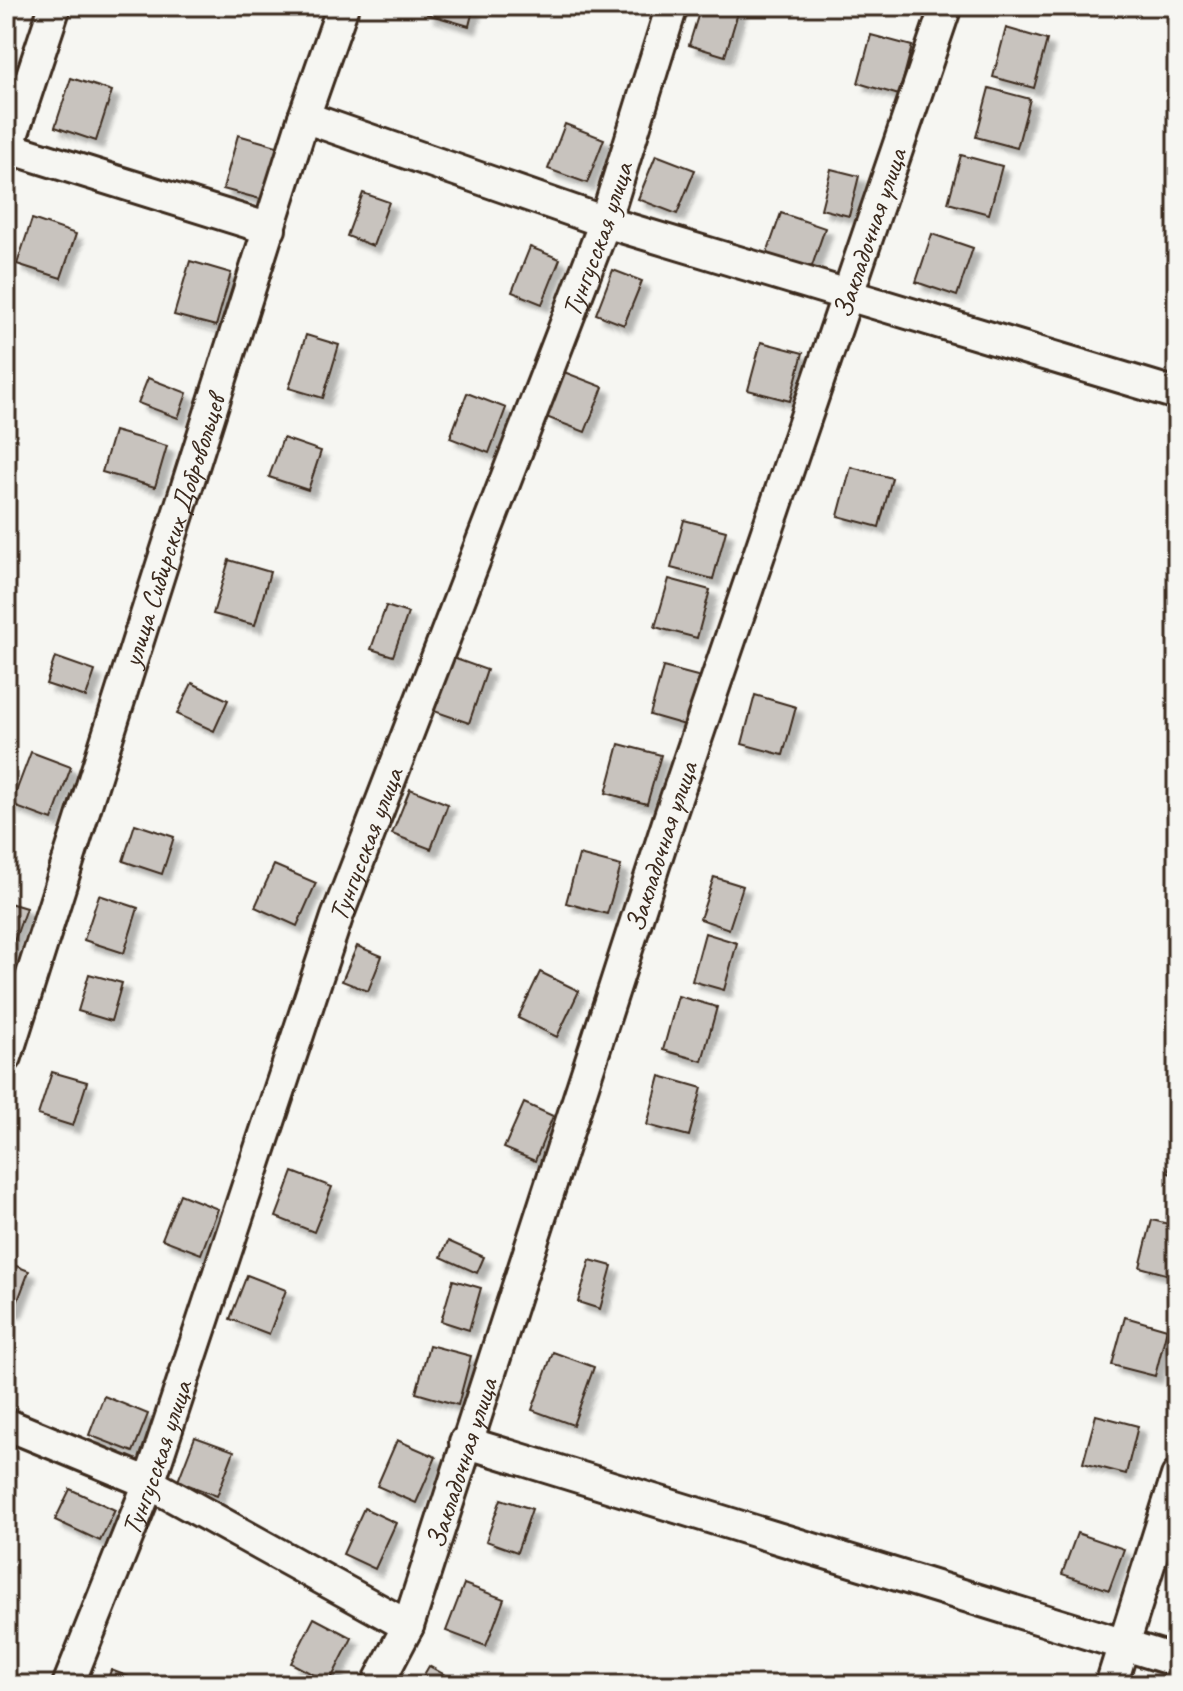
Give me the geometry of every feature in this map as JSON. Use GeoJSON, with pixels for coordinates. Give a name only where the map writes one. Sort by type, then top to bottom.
{"type":"FeatureCollection","features":[{"type":"Feature","properties":{"kind":"street"},"geometry":{"type":"LineString","coordinates":[[55,6],[7,150],[270,229]]}},
{"type":"Feature","properties":{"kind":"street","name":"улица Сибирских Добровольцев"},"geometry":{"type":"LineString","coordinates":[[6,1057],[304,117],[343,6]]}},
{"type":"Feature","properties":{"kind":"street","name":"Тунгусская улица"},"geometry":{"type":"LineString","coordinates":[[68,1685],[149,1483],[337,917],[605,222],[672,6]]}},
{"type":"Feature","properties":{"kind":"street","name":"Закладочная улица"},"geometry":{"type":"LineString","coordinates":[[377,1685],[408,1626],[465,1442],[845,296],[946,6]]}},
{"type":"Feature","properties":{"kind":"street"},"geometry":{"type":"LineString","coordinates":[[304,117],[605,222],[1177,394]]}},
{"type":"Feature","properties":{"kind":"street"},"geometry":{"type":"LineString","coordinates":[[6,1424],[149,1483],[408,1626]]}},
{"type":"Feature","properties":{"kind":"street"},"geometry":{"type":"LineString","coordinates":[[465,1442],[1177,1661]]}},
{"type":"Feature","properties":{"kind":"street"},"geometry":{"type":"LineString","coordinates":[[1111,1685],[1121,1645],[1177,1476]]}},
{"type":"Feature","properties":{"kind":"building"},"geometry":{"type":"Polygon","coordinates":[[[429,6],[474,6],[469,26],[427,14],[429,6]]]}},
{"type":"Feature","properties":{"kind":"building"},"geometry":{"type":"Polygon","coordinates":[[[701,6],[740,6],[725,56],[689,45],[701,6]]]}},
{"type":"Feature","properties":{"kind":"building"},"geometry":{"type":"Polygon","coordinates":[[[1006,28],[1047,40],[1034,88],[993,77],[1006,28]]]}},
{"type":"Feature","properties":{"kind":"building"},"geometry":{"type":"Polygon","coordinates":[[[871,35],[912,46],[899,95],[858,83],[871,35]]]}},
{"type":"Feature","properties":{"kind":"building"},"geometry":{"type":"Polygon","coordinates":[[[71,78],[112,91],[96,141],[55,127],[71,78]]]}},
{"type":"Feature","properties":{"kind":"building"},"geometry":{"type":"Polygon","coordinates":[[[989,88],[1030,99],[1017,148],[976,137],[989,88]]]}},
{"type":"Feature","properties":{"kind":"building"},"geometry":{"type":"Polygon","coordinates":[[[565,124],[604,139],[587,183],[548,169],[565,124]]]}},
{"type":"Feature","properties":{"kind":"building"},"geometry":{"type":"Polygon","coordinates":[[[238,135],[280,147],[264,200],[223,189],[238,135]]]}},
{"type":"Feature","properties":{"kind":"building"},"geometry":{"type":"Polygon","coordinates":[[[656,155],[695,170],[677,214],[638,199],[656,155]]]}},
{"type":"Feature","properties":{"kind":"building"},"geometry":{"type":"Polygon","coordinates":[[[961,155],[1002,166],[989,214],[948,203],[961,155]]]}},
{"type":"Feature","properties":{"kind":"building"},"geometry":{"type":"Polygon","coordinates":[[[831,169],[859,176],[849,216],[821,209],[831,169]]]}},
{"type":"Feature","properties":{"kind":"building"},"geometry":{"type":"Polygon","coordinates":[[[363,193],[389,202],[373,246],[347,236],[363,193]]]}},
{"type":"Feature","properties":{"kind":"building"},"geometry":{"type":"Polygon","coordinates":[[[781,213],[825,228],[810,272],[766,256],[781,213]]]}},
{"type":"Feature","properties":{"kind":"building"},"geometry":{"type":"Polygon","coordinates":[[[32,219],[76,234],[61,278],[17,264],[32,219]]]}},
{"type":"Feature","properties":{"kind":"building"},"geometry":{"type":"Polygon","coordinates":[[[932,234],[973,248],[957,296],[916,282],[932,234]]]}},
{"type":"Feature","properties":{"kind":"building"},"geometry":{"type":"Polygon","coordinates":[[[530,247],[560,259],[542,304],[512,292],[530,247]]]}},
{"type":"Feature","properties":{"kind":"building"},"geometry":{"type":"Polygon","coordinates":[[[190,261],[231,273],[216,326],[174,315],[190,261]]]}},
{"type":"Feature","properties":{"kind":"building"},"geometry":{"type":"Polygon","coordinates":[[[613,270],[642,281],[624,325],[596,314],[613,270]]]}},
{"type":"Feature","properties":{"kind":"building"},"geometry":{"type":"Polygon","coordinates":[[[306,335],[339,345],[323,398],[289,388],[306,335]]]}},
{"type":"Feature","properties":{"kind":"building"},"geometry":{"type":"Polygon","coordinates":[[[761,342],[803,353],[790,401],[748,390],[761,342]]]}},
{"type":"Feature","properties":{"kind":"building"},"geometry":{"type":"Polygon","coordinates":[[[564,372],[603,387],[585,432],[546,417],[564,372]]]}},
{"type":"Feature","properties":{"kind":"building"},"geometry":{"type":"Polygon","coordinates":[[[148,378],[187,393],[178,418],[138,403],[148,378]]]}},
{"type":"Feature","properties":{"kind":"building"},"geometry":{"type":"Polygon","coordinates":[[[467,393],[506,408],[489,453],[450,438],[467,393]]]}},
{"type":"Feature","properties":{"kind":"building"},"geometry":{"type":"Polygon","coordinates":[[[114,431],[167,446],[155,487],[102,472],[114,431]]]}},
{"type":"Feature","properties":{"kind":"building"},"geometry":{"type":"Polygon","coordinates":[[[283,438],[321,451],[308,490],[269,477],[283,438]]]}},
{"type":"Feature","properties":{"kind":"building"},"geometry":{"type":"Polygon","coordinates":[[[851,467],[892,478],[879,527],[838,516],[851,467]]]}},
{"type":"Feature","properties":{"kind":"building"},"geometry":{"type":"Polygon","coordinates":[[[684,520],[726,531],[713,579],[671,568],[684,520]]]}},
{"type":"Feature","properties":{"kind":"building"},"geometry":{"type":"Polygon","coordinates":[[[229,560],[270,572],[255,625],[213,614],[229,560]]]}},
{"type":"Feature","properties":{"kind":"building"},"geometry":{"type":"Polygon","coordinates":[[[669,579],[710,590],[697,638],[655,627],[669,579]]]}},
{"type":"Feature","properties":{"kind":"building"},"geometry":{"type":"Polygon","coordinates":[[[386,606],[408,613],[393,656],[371,649],[386,606]]]}},
{"type":"Feature","properties":{"kind":"building"},"geometry":{"type":"Polygon","coordinates":[[[55,657],[95,671],[86,697],[46,684],[55,657]]]}},
{"type":"Feature","properties":{"kind":"building"},"geometry":{"type":"Polygon","coordinates":[[[453,658],[487,670],[469,723],[434,711],[453,658]]]}},
{"type":"Feature","properties":{"kind":"building"},"geometry":{"type":"Polygon","coordinates":[[[663,667],[705,678],[692,727],[650,715],[663,667]]]}},
{"type":"Feature","properties":{"kind":"building"},"geometry":{"type":"Polygon","coordinates":[[[192,683],[228,700],[214,731],[177,714],[192,683]]]}},
{"type":"Feature","properties":{"kind":"building"},"geometry":{"type":"Polygon","coordinates":[[[755,695],[796,707],[783,755],[742,744],[755,695]]]}},
{"type":"Feature","properties":{"kind":"building"},"geometry":{"type":"Polygon","coordinates":[[[619,744],[661,755],[647,804],[606,793],[619,744]]]}},
{"type":"Feature","properties":{"kind":"building"},"geometry":{"type":"Polygon","coordinates":[[[31,752],[71,767],[52,820],[11,805],[31,752]]]}},
{"type":"Feature","properties":{"kind":"building"},"geometry":{"type":"Polygon","coordinates":[[[410,789],[448,804],[431,849],[392,834],[410,789]]]}},
{"type":"Feature","properties":{"kind":"building"},"geometry":{"type":"Polygon","coordinates":[[[135,824],[174,837],[162,874],[123,861],[135,824]]]}},
{"type":"Feature","properties":{"kind":"building"},"geometry":{"type":"Polygon","coordinates":[[[579,855],[621,866],[607,914],[566,903],[579,855]]]}},
{"type":"Feature","properties":{"kind":"building"},"geometry":{"type":"Polygon","coordinates":[[[274,865],[316,883],[297,926],[255,907],[274,865]]]}},
{"type":"Feature","properties":{"kind":"building"},"geometry":{"type":"Polygon","coordinates":[[[714,877],[743,886],[729,929],[700,919],[714,877]]]}},
{"type":"Feature","properties":{"kind":"building"},"geometry":{"type":"Polygon","coordinates":[[[99,895],[138,908],[124,953],[84,940],[99,895]]]}},
{"type":"Feature","properties":{"kind":"building"},"geometry":{"type":"Polygon","coordinates":[[[6,902],[26,908],[10,953],[6,952],[6,902]]]}},
{"type":"Feature","properties":{"kind":"building"},"geometry":{"type":"Polygon","coordinates":[[[705,933],[737,943],[724,990],[692,981],[705,933]]]}},
{"type":"Feature","properties":{"kind":"building"},"geometry":{"type":"Polygon","coordinates":[[[357,946],[382,956],[368,991],[342,981],[357,946]]]}},
{"type":"Feature","properties":{"kind":"building"},"geometry":{"type":"Polygon","coordinates":[[[540,972],[579,991],[557,1037],[518,1018],[540,972]]]}},
{"type":"Feature","properties":{"kind":"building"},"geometry":{"type":"Polygon","coordinates":[[[89,974],[122,983],[111,1021],[78,1011],[89,974]]]}},
{"type":"Feature","properties":{"kind":"building"},"geometry":{"type":"Polygon","coordinates":[[[678,996],[717,1007],[702,1061],[663,1050],[678,996]]]}},
{"type":"Feature","properties":{"kind":"building"},"geometry":{"type":"Polygon","coordinates":[[[52,1072],[87,1082],[73,1126],[38,1115],[52,1072]]]}},
{"type":"Feature","properties":{"kind":"building"},"geometry":{"type":"Polygon","coordinates":[[[660,1076],[702,1088],[689,1136],[647,1125],[660,1076]]]}},
{"type":"Feature","properties":{"kind":"building"},"geometry":{"type":"Polygon","coordinates":[[[524,1103],[553,1116],[535,1161],[504,1148],[524,1103]]]}},
{"type":"Feature","properties":{"kind":"building"},"geometry":{"type":"Polygon","coordinates":[[[1177,1140],[1177,1175],[1168,1173],[1177,1140]]]}},
{"type":"Feature","properties":{"kind":"building"},"geometry":{"type":"Polygon","coordinates":[[[293,1172],[332,1187],[314,1232],[276,1217],[293,1172]]]}},
{"type":"Feature","properties":{"kind":"building"},"geometry":{"type":"Polygon","coordinates":[[[180,1194],[218,1209],[201,1254],[162,1239],[180,1194]]]}},
{"type":"Feature","properties":{"kind":"building"},"geometry":{"type":"Polygon","coordinates":[[[1152,1220],[1177,1226],[1177,1277],[1140,1267],[1152,1220]]]}},
{"type":"Feature","properties":{"kind":"building"},"geometry":{"type":"Polygon","coordinates":[[[448,1241],[484,1257],[477,1273],[441,1257],[448,1241]]]}},
{"type":"Feature","properties":{"kind":"building"},"geometry":{"type":"Polygon","coordinates":[[[590,1260],[612,1266],[600,1309],[578,1302],[590,1260]]]}},
{"type":"Feature","properties":{"kind":"building"},"geometry":{"type":"Polygon","coordinates":[[[6,1262],[29,1271],[14,1311],[6,1308],[6,1262]]]}},
{"type":"Feature","properties":{"kind":"building"},"geometry":{"type":"Polygon","coordinates":[[[247,1275],[286,1290],[269,1334],[230,1319],[247,1275]]]}},
{"type":"Feature","properties":{"kind":"building"},"geometry":{"type":"Polygon","coordinates":[[[453,1280],[481,1288],[469,1330],[441,1321],[453,1280]]]}},
{"type":"Feature","properties":{"kind":"building"},"geometry":{"type":"Polygon","coordinates":[[[1125,1317],[1167,1329],[1155,1376],[1112,1365],[1125,1317]]]}},
{"type":"Feature","properties":{"kind":"building"},"geometry":{"type":"Polygon","coordinates":[[[429,1345],[471,1356],[458,1405],[416,1393],[429,1345]]]}},
{"type":"Feature","properties":{"kind":"building"},"geometry":{"type":"Polygon","coordinates":[[[553,1352],[594,1367],[573,1425],[532,1410],[553,1352]]]}},
{"type":"Feature","properties":{"kind":"building"},"geometry":{"type":"Polygon","coordinates":[[[104,1396],[148,1414],[133,1452],[89,1435],[104,1396]]]}},
{"type":"Feature","properties":{"kind":"building"},"geometry":{"type":"Polygon","coordinates":[[[1096,1415],[1138,1426],[1126,1474],[1083,1463],[1096,1415]]]}},
{"type":"Feature","properties":{"kind":"building"},"geometry":{"type":"Polygon","coordinates":[[[195,1437],[234,1451],[217,1496],[178,1481],[195,1437]]]}},
{"type":"Feature","properties":{"kind":"building"},"geometry":{"type":"Polygon","coordinates":[[[397,1440],[436,1457],[416,1503],[377,1486],[397,1440]]]}},
{"type":"Feature","properties":{"kind":"building"},"geometry":{"type":"Polygon","coordinates":[[[70,1489],[115,1510],[100,1541],[55,1520],[70,1489]]]}},
{"type":"Feature","properties":{"kind":"building"},"geometry":{"type":"Polygon","coordinates":[[[501,1499],[532,1509],[517,1552],[486,1541],[501,1499]]]}},
{"type":"Feature","properties":{"kind":"building"},"geometry":{"type":"Polygon","coordinates":[[[364,1508],[396,1523],[375,1569],[343,1554],[364,1508]]]}},
{"type":"Feature","properties":{"kind":"building"},"geometry":{"type":"Polygon","coordinates":[[[1077,1533],[1124,1549],[1109,1590],[1062,1574],[1077,1533]]]}},
{"type":"Feature","properties":{"kind":"building"},"geometry":{"type":"Polygon","coordinates":[[[464,1584],[504,1599],[486,1646],[446,1631],[464,1584]]]}},
{"type":"Feature","properties":{"kind":"building"},"geometry":{"type":"Polygon","coordinates":[[[314,1618],[352,1638],[329,1683],[291,1663],[314,1618]]]}},
{"type":"Feature","properties":{"kind":"building"},"geometry":{"type":"Polygon","coordinates":[[[429,1666],[463,1685],[418,1685],[429,1666]]]}},
{"type":"Feature","properties":{"kind":"building"},"geometry":{"type":"Polygon","coordinates":[[[111,1670],[150,1685],[106,1685],[111,1670]]]}}]}
